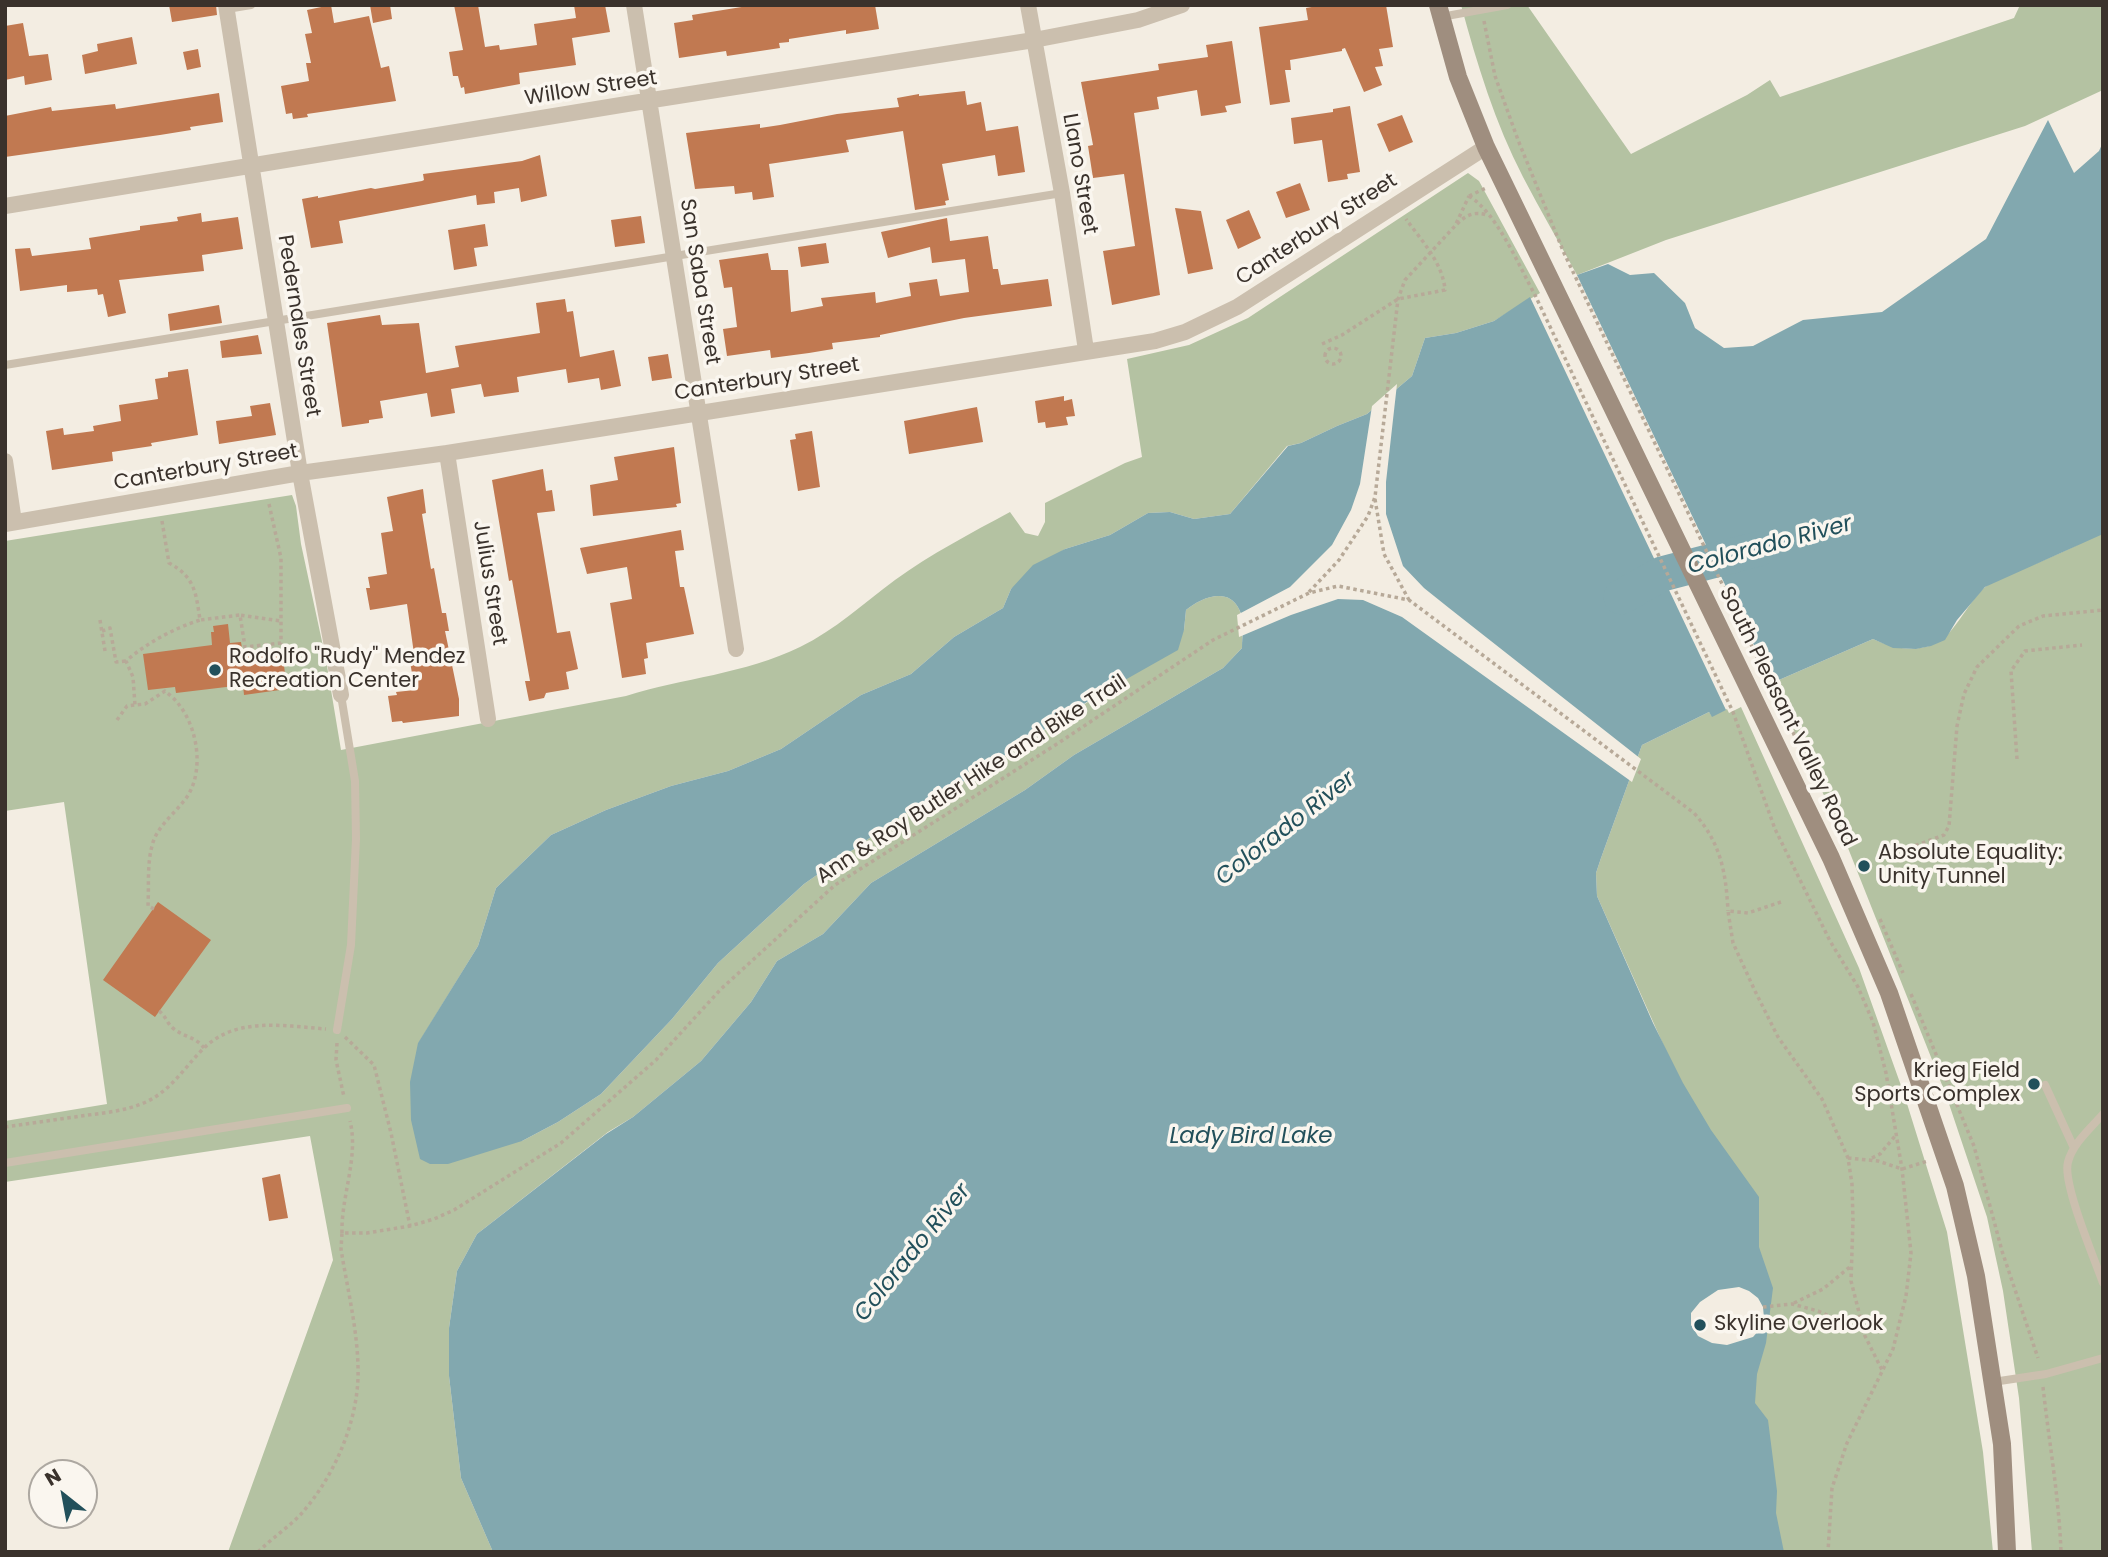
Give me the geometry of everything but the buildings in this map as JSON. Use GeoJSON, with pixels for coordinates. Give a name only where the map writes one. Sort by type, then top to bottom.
{"type":"FeatureCollection","features":[{"type":"Feature","properties":{"kind":"main road","name":"South Pleasant Valley Road"},"geometry":{"type":"LineString","coordinates":[[1439,11],[1458,77],[1486,148],[1831,858],[1889,993],[1955,1186],[1976,1276],[2002,1444],[2007,1552]]}},
{"type":"Feature","properties":{"kind":"street","name":"San Saba Street"},"geometry":{"type":"LineString","coordinates":[[634,5],[736,649]]}},
{"type":"Feature","properties":{"kind":"street","name":"Llano Street"},"geometry":{"type":"LineString","coordinates":[[1028,5],[1062,193],[1086,350]]}},
{"type":"Feature","properties":{"kind":"street","name":"Willow Street"},"geometry":{"type":"LineString","coordinates":[[5,206],[1034,40],[1138,20],[1182,5]]}},
{"type":"Feature","properties":{"kind":"street","name":"Pedernales Street"},"geometry":{"type":"LineString","coordinates":[[226,7],[300,473],[341,695]]}},
{"type":"Feature","properties":{"kind":"street","name":"Canterbury Street"},"geometry":{"type":"LineString","coordinates":[[10,523],[300,473],[447,453],[1156,341],[1209,322],[1312,260],[1486,148]]}},
{"type":"Feature","properties":{"kind":"street","name":"Julius Street"},"geometry":{"type":"LineString","coordinates":[[447,453],[488,719]]}},
{"type":"Feature","properties":{"kind":"street"},"geometry":{"type":"LineString","coordinates":[[5,461],[10,523]]}},
{"type":"Feature","properties":{"kind":"lane"},"geometry":{"type":"LineString","coordinates":[[226,7],[251,5]]}},
{"type":"Feature","properties":{"kind":"lane"},"geometry":{"type":"LineString","coordinates":[[1439,11],[1482,10],[1507,5]]}},
{"type":"Feature","properties":{"kind":"lane"},"geometry":{"type":"LineString","coordinates":[[5,365],[1062,193]]}},
{"type":"Feature","properties":{"kind":"lane"},"geometry":{"type":"LineString","coordinates":[[337,1030],[351,945],[356,839],[355,781],[341,695]]}},
{"type":"Feature","properties":{"kind":"lane"},"geometry":{"type":"LineString","coordinates":[[2045,1085],[2074,1148]]}},
{"type":"Feature","properties":{"kind":"lane"},"geometry":{"type":"LineString","coordinates":[[5,1163],[347,1108]]}},
{"type":"Feature","properties":{"kind":"lane"},"geometry":{"type":"LineString","coordinates":[[2103,1114],[2074,1148],[2067,1166],[2074,1202],[2103,1283]]}},
{"type":"Feature","properties":{"kind":"lane"},"geometry":{"type":"LineString","coordinates":[[1992,1382],[2046,1374],[2103,1358]]}},
{"type":"Feature","properties":{"kind":"path"},"geometry":{"type":"LineString","coordinates":[[1482,10],[1495,76],[1564,253],[1774,692]]}},
{"type":"Feature","properties":{"kind":"path"},"geometry":{"type":"LineString","coordinates":[[1520,172],[1529,168]]}},
{"type":"Feature","properties":{"kind":"path"},"geometry":{"type":"LineString","coordinates":[[1486,188],[1469,196],[1488,215],[1535,295],[1733,712],[1775,830],[1830,941],[1858,987],[1873,1022],[1886,1073],[1902,1169],[1912,1253],[1906,1296],[1893,1349],[1847,1443],[1832,1488],[1828,1552]]}},
{"type":"Feature","properties":{"kind":"path","name":"Ann & Roy Butler Hike and Bike Trail"},"geometry":{"type":"LineString","coordinates":[[1455,226],[1469,196]]}},
{"type":"Feature","properties":{"kind":"path","name":"Ann & Roy Butler Hike and Bike Trail"},"geometry":{"type":"LineString","coordinates":[[1488,215],[1470,214],[1455,226],[1405,280],[1398,299],[1375,497],[1384,554],[1409,600],[1694,813],[1715,843],[1726,876],[1732,943],[1778,1037],[1822,1099],[1848,1158],[1853,1221],[1851,1281],[1864,1332],[1882,1370]]}},
{"type":"Feature","properties":{"kind":"path","name":"Ann & Roy Butler Hike and Bike Trail"},"geometry":{"type":"LineString","coordinates":[[1322,344],[1342,335],[1398,299],[1445,290],[1431,253],[1405,218]]}},
{"type":"Feature","properties":{"kind":"path"},"geometry":{"type":"LineString","coordinates":[[1329,340],[1332,347],[1342,355],[1341,360],[1334,364],[1326,361],[1325,355],[1332,347]]}},
{"type":"Feature","properties":{"kind":"path","name":"Ann & Roy Butler Hike and Bike Trail"},"geometry":{"type":"LineString","coordinates":[[1308,593],[1339,559],[1367,516],[1375,497]]}},
{"type":"Feature","properties":{"kind":"path"},"geometry":{"type":"LineString","coordinates":[[240,615],[245,647],[281,643],[281,558],[270,504]]}},
{"type":"Feature","properties":{"kind":"path"},"geometry":{"type":"LineString","coordinates":[[162,522],[169,563],[187,575],[192,584],[200,620]]}},
{"type":"Feature","properties":{"kind":"path","name":"Ann & Roy Butler Hike and Bike Trail"},"geometry":{"type":"LineString","coordinates":[[342,1233],[367,1233],[434,1219],[454,1210],[561,1143],[656,1060],[721,989],[835,885],[1060,742],[1213,640],[1308,593],[1338,586],[1409,600]]}},
{"type":"Feature","properties":{"kind":"path"},"geometry":{"type":"LineString","coordinates":[[1876,860],[1944,835],[1949,826],[1959,715],[1964,694],[1977,667],[1992,650],[2019,626],[2043,616],[2103,610]]}},
{"type":"Feature","properties":{"kind":"path"},"geometry":{"type":"LineString","coordinates":[[102,631],[110,628],[116,662],[126,661],[140,648],[200,620],[240,615],[281,621]]}},
{"type":"Feature","properties":{"kind":"path"},"geometry":{"type":"LineString","coordinates":[[100,620],[105,651]]}},
{"type":"Feature","properties":{"kind":"path"},"geometry":{"type":"LineString","coordinates":[[2017,759],[2011,671],[2025,651],[2082,645]]}},
{"type":"Feature","properties":{"kind":"path"},"geometry":{"type":"LineString","coordinates":[[126,661],[133,677],[135,705]]}},
{"type":"Feature","properties":{"kind":"path"},"geometry":{"type":"LineString","coordinates":[[117,720],[127,706],[145,704],[165,691],[180,705],[189,721],[197,753],[197,766],[187,796],[159,831],[152,846],[148,906],[153,909]]}},
{"type":"Feature","properties":{"kind":"path"},"geometry":{"type":"LineString","coordinates":[[1728,911],[1748,914],[1782,902]]}},
{"type":"Feature","properties":{"kind":"path"},"geometry":{"type":"LineString","coordinates":[[159,1011],[164,1014],[172,1028],[197,1040],[205,1048]]}},
{"type":"Feature","properties":{"kind":"path"},"geometry":{"type":"LineString","coordinates":[[5,1128],[120,1111],[146,1102],[170,1087],[205,1048],[220,1037],[244,1027],[276,1024],[337,1030],[374,1065],[410,1226]]}},
{"type":"Feature","properties":{"kind":"path"},"geometry":{"type":"LineString","coordinates":[[258,1552],[292,1523],[315,1496],[333,1467],[350,1420],[357,1387],[359,1365],[341,1249],[344,1198],[354,1136],[336,1060],[337,1030]]}},
{"type":"Feature","properties":{"kind":"path"},"geometry":{"type":"LineString","coordinates":[[1870,1159],[1880,1154],[1896,1135]]}},
{"type":"Feature","properties":{"kind":"path"},"geometry":{"type":"LineString","coordinates":[[1848,1158],[1870,1159],[1902,1169],[1925,1162]]}},
{"type":"Feature","properties":{"kind":"path"},"geometry":{"type":"LineString","coordinates":[[1763,1307],[1793,1304],[1823,1289],[1851,1266]]}},
{"type":"Feature","properties":{"kind":"path"},"geometry":{"type":"LineString","coordinates":[[1793,1304],[1818,1311],[1864,1332]]}},
{"type":"Feature","properties":{"kind":"path"},"geometry":{"type":"LineString","coordinates":[[2043,1385],[2051,1467],[2059,1509],[2061,1552]]}},
{"type":"Feature","properties":{"kind":"green space"},"geometry":{"type":"Polygon","coordinates":[[[1461,5],[1527,5],[1631,154],[1747,95],[1770,80],[1780,97],[2014,18],[2020,5],[2103,5],[2103,90],[2025,126],[1666,240],[1577,275],[1513,157],[1480,71],[1461,5]]]}},
{"type":"Feature","properties":{"kind":"green space"},"geometry":{"type":"Polygon","coordinates":[[[1468,173],[1479,181],[1540,293],[1494,321],[1456,333],[1425,338],[1412,376],[1367,414],[1301,443],[1287,446],[1230,514],[1194,519],[1170,512],[1148,513],[1110,535],[1065,549],[1011,589],[1003,608],[954,637],[911,674],[861,695],[781,749],[728,771],[671,786],[606,810],[551,835],[496,888],[478,946],[418,1044],[522,1141],[601,1094],[672,1019],[718,963],[804,884],[918,804],[968,779],[965,775],[984,763],[988,767],[1117,683],[1184,630],[1186,610],[1192,606],[1206,598],[1221,596],[1234,602],[1241,613],[1242,648],[1223,668],[1074,755],[1025,790],[871,883],[823,934],[777,961],[751,1002],[701,1061],[633,1117],[608,1132],[477,1234],[457,1271],[449,1328],[449,1376],[461,1478],[493,1552],[228,1552],[333,1260],[310,1136],[5,1182],[5,1121],[107,1104],[64,802],[5,811],[5,541],[292,495],[326,660],[341,750],[626,696],[736,670],[779,656],[813,640],[923,561],[1010,512],[1025,533],[1038,536],[1045,522],[1045,503],[1142,457],[1127,359],[1189,345],[1248,318],[1468,173]]]}},
{"type":"Feature","properties":{"kind":"green space","name":"Krieg Field Sports Complex"},"geometry":{"type":"Polygon","coordinates":[[[2103,529],[2103,1552],[2032,1552],[2019,1398],[2003,1291],[1987,1217],[1946,1095],[1846,843],[1772,683],[1873,639],[1903,648],[1934,644],[1947,635],[1986,587],[2070,548],[2103,529]]]}},
{"type":"Feature","properties":{"kind":"green space"},"geometry":{"type":"Polygon","coordinates":[[[1741,707],[1859,968],[1904,1094],[1947,1232],[1983,1452],[1993,1552],[1766,1552],[1704,1136],[1597,896],[1596,873],[1642,745],[1709,712],[1712,716],[1727,709],[1729,713],[1741,707]]]}},
{"type":"Feature","properties":{"kind":"water"},"geometry":{"type":"Polygon","coordinates":[[[2048,120],[2074,173],[2099,151],[2103,142],[2103,534],[1985,587],[1957,620],[1945,640],[1916,649],[1893,648],[1873,639],[1772,683],[1577,275],[1608,264],[1630,275],[1654,273],[1685,303],[1695,328],[1724,348],[1753,346],[1803,320],[1882,312],[1986,239],[2048,120]]]}},
{"type":"Feature","properties":{"kind":"water","name":"Lady Bird Lake"},"geometry":{"type":"Polygon","coordinates":[[[1530,297],[1726,710],[1712,717],[1709,712],[1642,745],[1596,873],[1597,896],[1653,1023],[1683,1083],[1711,1130],[1759,1197],[1759,1247],[1773,1288],[1766,1343],[1757,1374],[1755,1403],[1768,1420],[1777,1491],[1776,1513],[1784,1552],[493,1552],[461,1478],[449,1376],[449,1328],[457,1271],[477,1234],[606,1134],[633,1117],[701,1061],[751,1002],[777,961],[823,934],[871,883],[1025,790],[1074,755],[1223,668],[1242,648],[1241,613],[1234,602],[1221,596],[1206,598],[1192,606],[1186,610],[1178,650],[1093,698],[987,767],[984,763],[966,774],[968,779],[918,804],[804,884],[718,963],[672,1019],[601,1094],[522,1141],[448,1164],[430,1164],[420,1159],[411,1120],[410,1082],[418,1043],[478,946],[496,888],[551,835],[606,810],[671,786],[728,771],[781,749],[861,695],[911,674],[954,637],[1003,608],[1011,589],[1033,565],[1065,549],[1110,535],[1148,513],[1170,512],[1194,519],[1230,514],[1288,446],[1301,443],[1367,414],[1412,376],[1425,338],[1456,333],[1494,321],[1530,297]]]}},
{"type":"Feature","properties":{"kind":"pier"},"geometry":{"type":"Polygon","coordinates":[[[1397,384],[1386,482],[1386,514],[1403,566],[1424,588],[1641,759],[1632,782],[1402,617],[1363,600],[1338,599],[1239,637],[1237,615],[1290,587],[1332,545],[1351,510],[1360,484],[1372,406],[1397,384]]]}},
{"type":"Feature","properties":{"kind":"pier"},"geometry":{"type":"Polygon","coordinates":[[[1739,1287],[1758,1298],[1763,1307],[1764,1318],[1760,1329],[1753,1337],[1727,1345],[1712,1343],[1698,1336],[1691,1325],[1691,1313],[1700,1302],[1718,1290],[1739,1287]]]}},
{"type":"Feature","properties":{"kind":"waterway","name":"Colorado River"},"geometry":{"type":"LineString","coordinates":[[1621,597],[1662,574],[1758,549]]}},
{"type":"Feature","properties":{"kind":"place","name":"Rodolfo \"Rudy\" Mendez Recreation Center"},"geometry":{"type":"Point","coordinates":[215,670]}},
{"type":"Feature","properties":{"kind":"place","name":"Absolute Equality: Unity Tunnel"},"geometry":{"type":"Point","coordinates":[1864,866]}},
{"type":"Feature","properties":{"kind":"place","name":"Krieg Field Sports Complex"},"geometry":{"type":"Point","coordinates":[2034,1084]}},
{"type":"Feature","properties":{"kind":"place","name":"Skyline Overlook"},"geometry":{"type":"Point","coordinates":[1700,1325]}}]}
